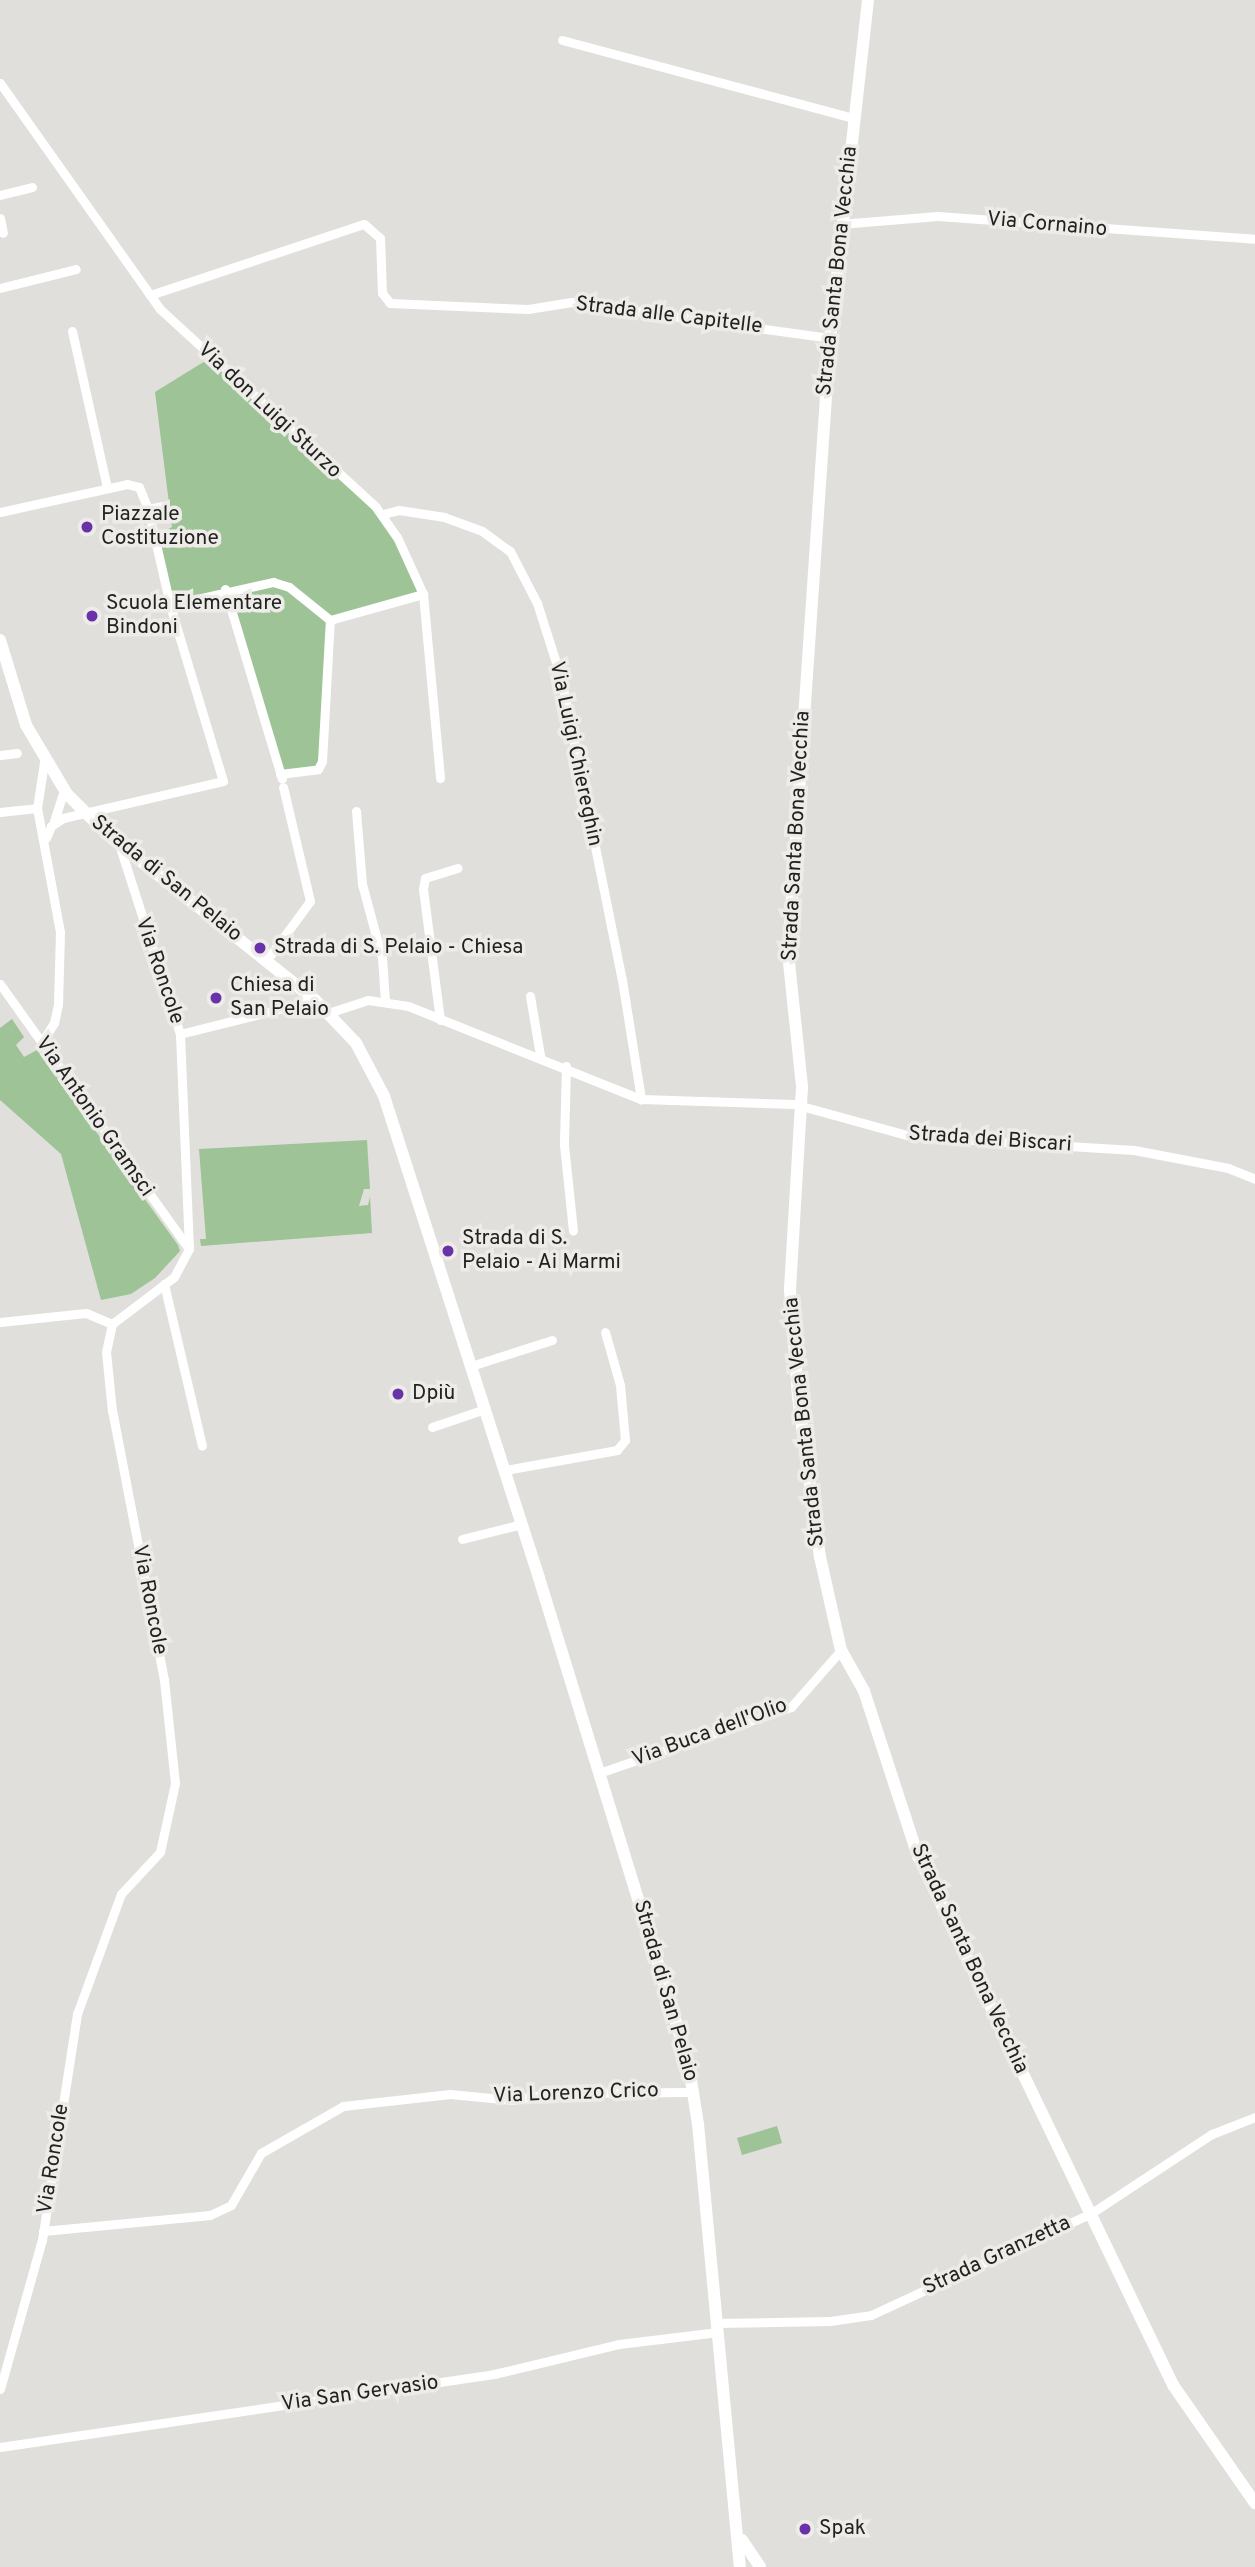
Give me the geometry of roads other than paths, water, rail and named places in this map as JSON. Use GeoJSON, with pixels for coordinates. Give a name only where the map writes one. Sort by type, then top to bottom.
{"type":"FeatureCollection","features":[{"type":"Feature","properties":{"kind":"street","name":"Strada Santa Bona Vecchia"},"geometry":{"type":"LineString","coordinates":[[868,0],[840,224],[830,338],[788,953],[801,1105],[790,1290],[798,1397],[818,1544],[841,1650],[864,1691],[918,1856],[1173,2385],[1255,2503]]}},
{"type":"Feature","properties":{"kind":"street","name":"Strada Santa Bona Vecchia"},"geometry":{"type":"LineString","coordinates":[[562,40],[853,118]]}},
{"type":"Feature","properties":{"kind":"street","name":"Via don Luigi Sturzo"},"geometry":{"type":"LineString","coordinates":[[0,83],[150,295],[223,370],[383,514],[423,594],[440,778]]}},
{"type":"Feature","properties":{"kind":"street"},"geometry":{"type":"LineString","coordinates":[[0,195],[32,187]]}},
{"type":"Feature","properties":{"kind":"street","name":"Via Cornaino"},"geometry":{"type":"LineString","coordinates":[[840,224],[938,216],[1255,239]]}},
{"type":"Feature","properties":{"kind":"street"},"geometry":{"type":"LineString","coordinates":[[0,218],[3,233]]}},
{"type":"Feature","properties":{"kind":"street","name":"Strada alle Capitelle"},"geometry":{"type":"LineString","coordinates":[[150,295],[364,224],[380,238],[384,299],[424,306],[528,309],[571,302],[830,338]]}},
{"type":"Feature","properties":{"kind":"street"},"geometry":{"type":"LineString","coordinates":[[0,288],[76,269]]}},
{"type":"Feature","properties":{"kind":"street"},"geometry":{"type":"LineString","coordinates":[[72,331],[107,488]]}},
{"type":"Feature","properties":{"kind":"street"},"geometry":{"type":"LineString","coordinates":[[0,512],[107,488],[139,487],[148,509],[170,606],[223,781],[53,822]]}},
{"type":"Feature","properties":{"kind":"street"},"geometry":{"type":"LineString","coordinates":[[148,509],[162,506]]}},
{"type":"Feature","properties":{"kind":"street","name":"Via Luigi Chiereghin"},"geometry":{"type":"LineString","coordinates":[[383,514],[399,510],[444,517],[482,531],[510,551],[537,603],[561,678],[622,981],[641,1099]]}},
{"type":"Feature","properties":{"kind":"street"},"geometry":{"type":"LineString","coordinates":[[170,606],[225,589],[273,582],[289,587],[330,620]]}},
{"type":"Feature","properties":{"kind":"street"},"geometry":{"type":"LineString","coordinates":[[225,589],[282,780],[310,901],[266,961]]}},
{"type":"Feature","properties":{"kind":"street"},"geometry":{"type":"LineString","coordinates":[[330,620],[423,594]]}},
{"type":"Feature","properties":{"kind":"street"},"geometry":{"type":"LineString","coordinates":[[282,780],[318,769],[322,761],[330,620]]}},
{"type":"Feature","properties":{"kind":"street","name":"Strada di San Pelaio"},"geometry":{"type":"LineString","coordinates":[[0,640],[19,708],[44,762],[64,790],[86,815],[119,844],[315,1000],[356,1043],[384,1096],[670,1996],[694,2092],[736,2516],[749,2564]]}},
{"type":"Feature","properties":{"kind":"street"},"geometry":{"type":"LineString","coordinates":[[0,755],[17,753]]}},
{"type":"Feature","properties":{"kind":"street"},"geometry":{"type":"LineString","coordinates":[[42,1042],[54,1023],[58,1004],[60,944],[46,838],[37,808],[44,762]]}},
{"type":"Feature","properties":{"kind":"street"},"geometry":{"type":"LineString","coordinates":[[46,838],[62,810],[64,790]]}},
{"type":"Feature","properties":{"kind":"street"},"geometry":{"type":"LineString","coordinates":[[0,812],[37,808]]}},
{"type":"Feature","properties":{"kind":"street"},"geometry":{"type":"LineString","coordinates":[[356,811],[362,884],[382,958],[385,1001]]}},
{"type":"Feature","properties":{"kind":"street","name":"Via Roncole"},"geometry":{"type":"LineString","coordinates":[[119,844],[127,876],[180,1034],[189,1249]]}},
{"type":"Feature","properties":{"kind":"street"},"geometry":{"type":"LineString","coordinates":[[127,876],[139,860]]}},
{"type":"Feature","properties":{"kind":"street"},"geometry":{"type":"LineString","coordinates":[[440,1020],[423,889],[425,878],[458,868]]}},
{"type":"Feature","properties":{"kind":"street","name":"Via Antonio Gramsci"},"geometry":{"type":"LineString","coordinates":[[0,984],[189,1249]]}},
{"type":"Feature","properties":{"kind":"street"},"geometry":{"type":"LineString","coordinates":[[530,996],[540,1055]]}},
{"type":"Feature","properties":{"kind":"street"},"geometry":{"type":"LineString","coordinates":[[180,1034],[315,1000]]}},
{"type":"Feature","properties":{"kind":"street"},"geometry":{"type":"LineString","coordinates":[[328,1013],[347,1004],[385,1001],[540,1055],[641,1099]]}},
{"type":"Feature","properties":{"kind":"street"},"geometry":{"type":"LineString","coordinates":[[566,1066],[564,1145],[573,1231]]}},
{"type":"Feature","properties":{"kind":"street","name":"Strada dei Biscari"},"geometry":{"type":"LineString","coordinates":[[641,1099],[801,1105],[911,1136],[1134,1150],[1228,1168],[1255,1179]]}},
{"type":"Feature","properties":{"kind":"street"},"geometry":{"type":"LineString","coordinates":[[0,1322],[86,1313],[112,1324],[174,1277],[189,1249]]}},
{"type":"Feature","properties":{"kind":"street"},"geometry":{"type":"LineString","coordinates":[[164,1284],[202,1446]]}},
{"type":"Feature","properties":{"kind":"street","name":"Via Roncole"},"geometry":{"type":"LineString","coordinates":[[0,2389],[43,2231],[77,2014],[121,1894],[160,1852],[175,1783],[164,1679],[112,1411],[106,1352],[112,1324]]}},
{"type":"Feature","properties":{"kind":"street"},"geometry":{"type":"LineString","coordinates":[[505,1470],[617,1450],[625,1440],[620,1385],[605,1332]]}},
{"type":"Feature","properties":{"kind":"street"},"geometry":{"type":"LineString","coordinates":[[471,1366],[552,1340]]}},
{"type":"Feature","properties":{"kind":"street"},"geometry":{"type":"LineString","coordinates":[[432,1427],[485,1409]]}},
{"type":"Feature","properties":{"kind":"street"},"geometry":{"type":"LineString","coordinates":[[462,1539],[522,1524]]}},
{"type":"Feature","properties":{"kind":"street","name":"Via Buca dell'Olio"},"geometry":{"type":"LineString","coordinates":[[599,1773],[791,1707],[841,1650]]}},
{"type":"Feature","properties":{"kind":"street","name":"Via Lorenzo Crico"},"geometry":{"type":"LineString","coordinates":[[43,2231],[210,2214],[231,2206],[261,2153],[343,2106],[450,2094],[512,2101],[554,2093],[694,2092]]}},
{"type":"Feature","properties":{"kind":"street","name":"Strada Granzetta"},"geometry":{"type":"LineString","coordinates":[[718,2327],[830,2321],[871,2315],[1090,2214],[1212,2134],[1255,2117]]}},
{"type":"Feature","properties":{"kind":"street","name":"Via San Gervasio"},"geometry":{"type":"LineString","coordinates":[[0,2447],[494,2374],[619,2344],[718,2327]]}},
{"type":"Feature","properties":{"kind":"place","name":"Piazzale Costituzione"},"geometry":{"type":"Point","coordinates":[87,527]}},
{"type":"Feature","properties":{"kind":"place","name":"Scuola Elementare Bindoni"},"geometry":{"type":"Point","coordinates":[92,616]}},
{"type":"Feature","properties":{"kind":"place","name":"Strada di S. Pelaio - Chiesa"},"geometry":{"type":"Point","coordinates":[260,948]}},
{"type":"Feature","properties":{"kind":"place","name":"Chiesa di San Pelaio"},"geometry":{"type":"Point","coordinates":[216,998]}},
{"type":"Feature","properties":{"kind":"place","name":"Strada di S. Pelaio - Ai Marmi"},"geometry":{"type":"Point","coordinates":[448,1251]}},
{"type":"Feature","properties":{"kind":"place","name":"Dpiù"},"geometry":{"type":"Point","coordinates":[398,1394]}},
{"type":"Feature","properties":{"kind":"place","name":"Spak"},"geometry":{"type":"Point","coordinates":[805,2529]}}]}
